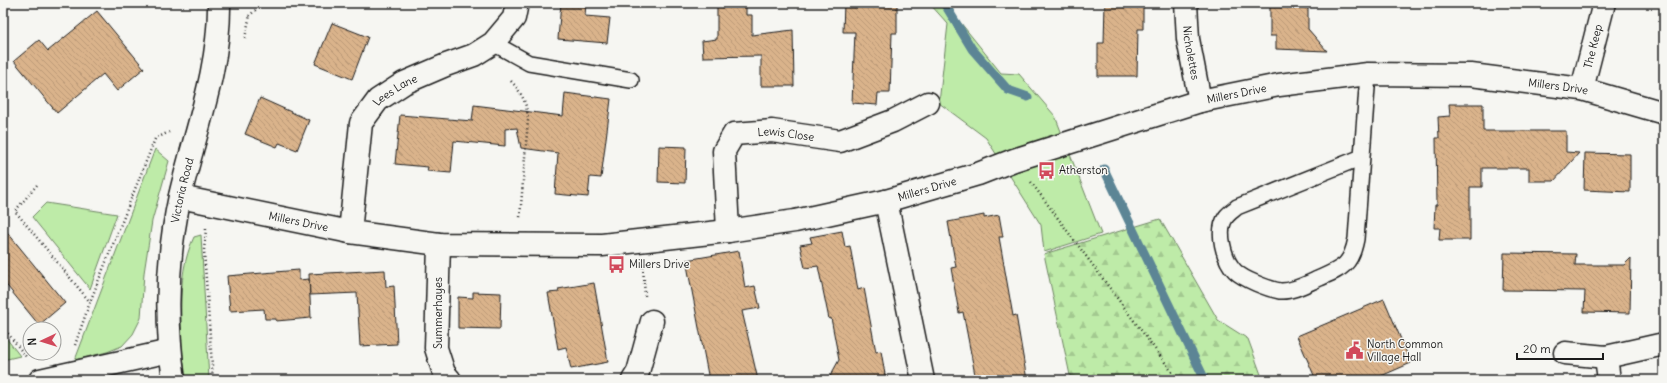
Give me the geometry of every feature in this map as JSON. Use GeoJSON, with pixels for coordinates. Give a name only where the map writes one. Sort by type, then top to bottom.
{"type":"FeatureCollection","features":[{"type":"Feature","properties":{"kind":"street","name":"Victoria Road"},"geometry":{"type":"LineString","coordinates":[[174,380],[170,351],[168,278],[180,198],[215,61],[219,24],[219,3]]}},
{"type":"Feature","properties":{"kind":"street","name":"Lees Lane"},"geometry":{"type":"LineString","coordinates":[[350,232],[361,123],[378,100],[404,83],[446,64],[474,55],[493,43],[514,18],[517,3]]}},
{"type":"Feature","properties":{"kind":"street","name":"Nicholettes"},"geometry":{"type":"LineString","coordinates":[[1186,3],[1188,39],[1200,101]]}},
{"type":"Feature","properties":{"kind":"street","name":"The Keep"},"geometry":{"type":"LineString","coordinates":[[1582,89],[1604,3]]}},
{"type":"Feature","properties":{"kind":"street","name":"Millers Drive"},"geometry":{"type":"LineString","coordinates":[[180,198],[350,232],[439,244],[602,245],[728,231],[796,221],[886,201],[978,174],[1014,160],[1200,101],[1279,85],[1368,74],[1472,74],[1582,89],[1652,108],[1664,113]]}},
{"type":"Feature","properties":{"kind":"street","name":"Lewis Close"},"geometry":{"type":"LineString","coordinates":[[728,231],[724,151],[734,134],[772,131],[840,141],[893,121],[928,103]]}},
{"type":"Feature","properties":{"kind":"street"},"geometry":{"type":"LineString","coordinates":[[886,201],[923,380]]}},
{"type":"Feature","properties":{"kind":"street","name":"Summerhayes"},"geometry":{"type":"LineString","coordinates":[[439,244],[436,348],[444,373],[450,380]]}},
{"type":"Feature","properties":{"kind":"street"},"geometry":{"type":"LineString","coordinates":[[633,380],[638,372],[650,327]]}},
{"type":"Feature","properties":{"kind":"street"},"geometry":{"type":"LineString","coordinates":[[1565,354],[1606,357],[1664,344]]}},
{"type":"Feature","properties":{"kind":"street"},"geometry":{"type":"LineString","coordinates":[[42,380],[170,351]]}},
{"type":"Feature","properties":{"kind":"street"},"geometry":{"type":"LineString","coordinates":[[1606,357],[1609,380]]}},
{"type":"Feature","properties":{"kind":"lane"},"geometry":{"type":"LineString","coordinates":[[493,43],[529,63],[631,80]]}},
{"type":"Feature","properties":{"kind":"lane"},"geometry":{"type":"LineString","coordinates":[[1362,157],[1238,207],[1225,218],[1222,234],[1223,249],[1235,271],[1255,283],[1280,291],[1294,289],[1336,271],[1348,263],[1354,251],[1356,239],[1362,157],[1368,74]]}},
{"type":"Feature","properties":{"kind":"path"},"geometry":{"type":"LineString","coordinates":[[474,55],[506,75],[522,93],[527,107],[528,120],[517,244]]}},
{"type":"Feature","properties":{"kind":"path"},"geometry":{"type":"LineString","coordinates":[[65,375],[90,302],[155,139],[200,116]]}},
{"type":"Feature","properties":{"kind":"path"},"geometry":{"type":"LineString","coordinates":[[1014,160],[1178,380]]}},
{"type":"Feature","properties":{"kind":"path"},"geometry":{"type":"LineString","coordinates":[[37,185],[15,211],[90,302]]}},
{"type":"Feature","properties":{"kind":"path"},"geometry":{"type":"LineString","coordinates":[[641,241],[650,327]]}},
{"type":"Feature","properties":{"kind":"path"},"geometry":{"type":"LineString","coordinates":[[3,327],[42,380]]}},
{"type":"Feature","properties":{"kind":"green space"},"geometry":{"type":"Polygon","coordinates":[[[929,3],[950,3],[956,17],[1001,73],[1019,74],[1055,116],[1101,234],[1044,252],[1041,225],[986,138],[939,103],[948,24],[929,3]]]}},
{"type":"Feature","properties":{"kind":"green space"},"geometry":{"type":"Polygon","coordinates":[[[155,149],[169,161],[152,221],[144,273],[141,318],[133,334],[122,346],[107,352],[75,360],[155,149]]]}},
{"type":"Feature","properties":{"kind":"green space"},"geometry":{"type":"Polygon","coordinates":[[[46,203],[117,214],[90,289],[32,217],[46,203]]]}},
{"type":"Feature","properties":{"kind":"green space"},"geometry":{"type":"Polygon","coordinates":[[[1160,219],[1218,320],[1248,339],[1263,380],[1071,380],[1044,254],[1160,219]]]}},
{"type":"Feature","properties":{"kind":"green space"},"geometry":{"type":"Polygon","coordinates":[[[201,235],[209,380],[185,380],[181,326],[182,289],[188,253],[194,237],[201,235]]]}},
{"type":"Feature","properties":{"kind":"green space"},"geometry":{"type":"Polygon","coordinates":[[[3,334],[20,356],[3,360],[3,334]]]}},
{"type":"Feature","properties":{"kind":"building"},"geometry":{"type":"Polygon","coordinates":[[[561,3],[586,3],[585,16],[610,18],[607,43],[558,39],[561,3]]]}},
{"type":"Feature","properties":{"kind":"building"},"geometry":{"type":"Polygon","coordinates":[[[717,3],[746,3],[746,15],[752,15],[752,35],[793,30],[794,86],[761,86],[761,56],[703,57],[702,41],[717,39],[717,3]]]}},
{"type":"Feature","properties":{"kind":"building"},"geometry":{"type":"Polygon","coordinates":[[[844,3],[897,3],[897,33],[892,33],[890,93],[878,93],[877,105],[852,103],[855,32],[843,32],[844,3]]]}},
{"type":"Feature","properties":{"kind":"building"},"geometry":{"type":"Polygon","coordinates":[[[1105,3],[1143,3],[1143,29],[1138,29],[1137,76],[1098,76],[1098,43],[1104,43],[1105,3]]]}},
{"type":"Feature","properties":{"kind":"building"},"geometry":{"type":"Polygon","coordinates":[[[1270,7],[1308,8],[1308,29],[1327,51],[1276,49],[1276,36],[1270,36],[1270,7]]]}},
{"type":"Feature","properties":{"kind":"building"},"geometry":{"type":"Polygon","coordinates":[[[97,11],[144,68],[117,91],[103,74],[57,113],[14,61],[39,40],[48,51],[97,11]]]}},
{"type":"Feature","properties":{"kind":"building"},"geometry":{"type":"Polygon","coordinates":[[[332,23],[368,37],[352,79],[315,64],[332,23]]]}},
{"type":"Feature","properties":{"kind":"building"},"geometry":{"type":"Polygon","coordinates":[[[565,93],[611,99],[601,178],[590,177],[588,197],[555,194],[558,153],[521,148],[517,128],[505,129],[505,146],[454,141],[451,173],[427,171],[428,167],[395,164],[400,115],[472,121],[474,105],[563,116],[565,93]]]}},
{"type":"Feature","properties":{"kind":"building"},"geometry":{"type":"Polygon","coordinates":[[[260,98],[309,120],[297,150],[279,143],[277,147],[245,134],[260,98]]]}},
{"type":"Feature","properties":{"kind":"building"},"geometry":{"type":"Polygon","coordinates":[[[1449,104],[1483,104],[1483,131],[1566,131],[1566,152],[1579,153],[1554,181],[1529,181],[1529,168],[1482,168],[1482,187],[1470,187],[1470,240],[1439,240],[1440,228],[1434,228],[1435,205],[1437,205],[1436,138],[1439,138],[1438,117],[1450,116],[1449,104]]]}},
{"type":"Feature","properties":{"kind":"building"},"geometry":{"type":"Polygon","coordinates":[[[659,146],[686,147],[685,183],[658,182],[659,146]]]}},
{"type":"Feature","properties":{"kind":"building"},"geometry":{"type":"Polygon","coordinates":[[[1585,153],[1630,154],[1630,192],[1584,190],[1585,153]]]}},
{"type":"Feature","properties":{"kind":"building"},"geometry":{"type":"Polygon","coordinates":[[[984,215],[984,218],[999,215],[1003,237],[999,237],[1013,316],[1016,315],[1027,380],[976,380],[963,312],[959,313],[951,268],[956,267],[948,222],[984,215]]]}},
{"type":"Feature","properties":{"kind":"building"},"geometry":{"type":"Polygon","coordinates":[[[3,227],[65,303],[44,321],[36,321],[3,281],[3,227]]]}},
{"type":"Feature","properties":{"kind":"building"},"geometry":{"type":"Polygon","coordinates":[[[842,231],[845,247],[850,246],[858,290],[864,288],[876,352],[881,351],[886,380],[828,380],[839,360],[831,318],[829,319],[818,266],[805,268],[800,245],[812,243],[810,237],[842,231]]]}},
{"type":"Feature","properties":{"kind":"building"},"geometry":{"type":"Polygon","coordinates":[[[739,251],[745,288],[755,286],[760,308],[742,311],[758,380],[709,380],[686,260],[739,251]]]}},
{"type":"Feature","properties":{"kind":"building"},"geometry":{"type":"Polygon","coordinates":[[[1504,253],[1576,254],[1575,265],[1624,265],[1631,258],[1630,313],[1584,312],[1585,291],[1503,290],[1504,253]]]}},
{"type":"Feature","properties":{"kind":"building"},"geometry":{"type":"Polygon","coordinates":[[[299,270],[299,280],[309,279],[311,318],[276,321],[276,319],[265,319],[264,309],[230,311],[227,276],[299,270]]]}},
{"type":"Feature","properties":{"kind":"building"},"geometry":{"type":"Polygon","coordinates":[[[385,270],[386,287],[394,286],[397,344],[360,346],[357,293],[310,295],[309,274],[385,270]]]}},
{"type":"Feature","properties":{"kind":"building"},"geometry":{"type":"Polygon","coordinates":[[[594,283],[608,362],[571,369],[566,347],[558,349],[548,293],[559,292],[558,289],[594,283]]]}},
{"type":"Feature","properties":{"kind":"building"},"geometry":{"type":"Polygon","coordinates":[[[473,292],[501,293],[500,329],[458,328],[458,297],[473,298],[473,292]]]}},
{"type":"Feature","properties":{"kind":"building","name":"North Common Village Hall"},"geometry":{"type":"Polygon","coordinates":[[[1384,299],[1411,363],[1372,380],[1316,380],[1297,336],[1384,299]]]}},
{"type":"Feature","properties":{"kind":"waterway"},"geometry":{"type":"LineString","coordinates":[[944,3],[972,49],[1008,90],[1028,97]]}},
{"type":"Feature","properties":{"kind":"waterway"},"geometry":{"type":"LineString","coordinates":[[1104,169],[1205,380]]}},
{"type":"Feature","properties":{"kind":"place","name":"Atherston"},"geometry":{"type":"Point","coordinates":[1046,170]}},
{"type":"Feature","properties":{"kind":"place","name":"Millers Drive"},"geometry":{"type":"Point","coordinates":[616,264]}},
{"type":"Feature","properties":{"kind":"place","name":"North Common Village Hall"},"geometry":{"type":"Point","coordinates":[1354,350]}}]}
